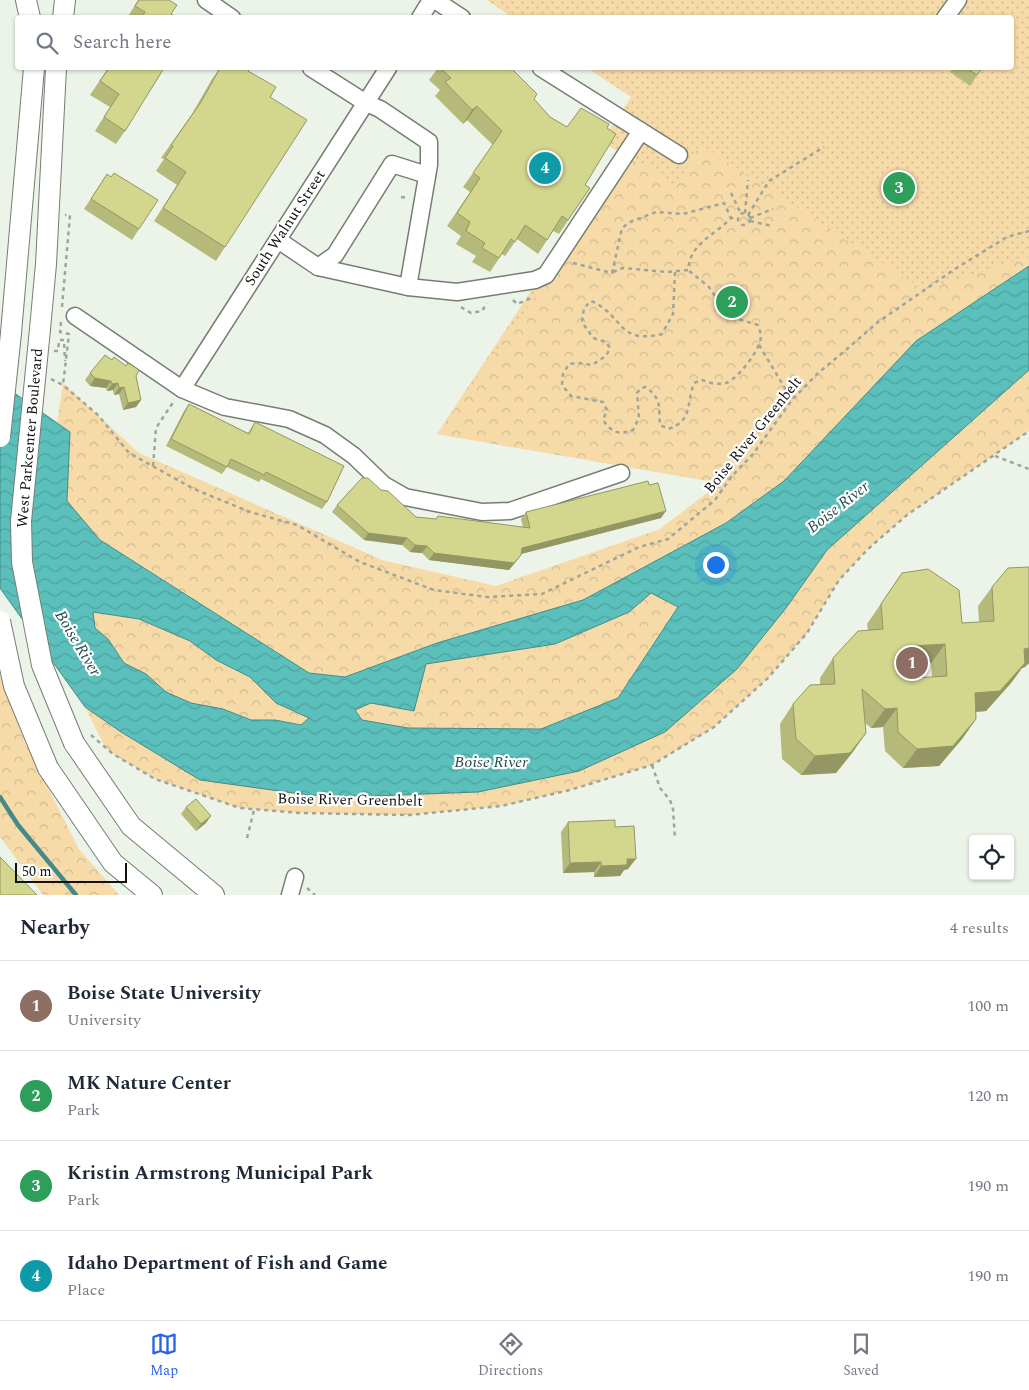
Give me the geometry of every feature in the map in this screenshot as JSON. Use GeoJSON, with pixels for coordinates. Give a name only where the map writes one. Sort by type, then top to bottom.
{"type":"FeatureCollection","features":[{"type":"Feature","properties":{"kind":"main road"},"geometry":{"type":"LineString","coordinates":[[26,0],[29,15]]}},
{"type":"Feature","properties":{"kind":"main road"},"geometry":{"type":"LineString","coordinates":[[63,15],[65,0]]}},
{"type":"Feature","properties":{"kind":"main road","name":"West Parkcenter Boulevard"},"geometry":{"type":"LineString","coordinates":[[0,437],[34,70]]}},
{"type":"Feature","properties":{"kind":"main road","name":"West Parkcenter Boulevard"},"geometry":{"type":"LineString","coordinates":[[56,70],[46,264],[20,521],[22,562],[42,665],[82,739],[87,765],[131,826],[214,895]]}},
{"type":"Feature","properties":{"kind":"main road"},"geometry":{"type":"LineString","coordinates":[[0,621],[14,686],[48,768],[114,862],[152,895]]}},
{"type":"Feature","properties":{"kind":"street"},"geometry":{"type":"LineString","coordinates":[[422,15],[431,0]]}},
{"type":"Feature","properties":{"kind":"street"},"geometry":{"type":"LineString","coordinates":[[436,0],[458,15]]}},
{"type":"Feature","properties":{"kind":"street"},"geometry":{"type":"LineString","coordinates":[[947,15],[958,0]]}},
{"type":"Feature","properties":{"kind":"street"},"geometry":{"type":"LineString","coordinates":[[212,2],[228,15]]}},
{"type":"Feature","properties":{"kind":"street"},"geometry":{"type":"LineString","coordinates":[[314,70],[366,103],[380,109],[429,142],[427,175],[408,287]]}},
{"type":"Feature","properties":{"kind":"street","name":"South Walnut Street"},"geometry":{"type":"LineString","coordinates":[[182,389],[387,70]]}},
{"type":"Feature","properties":{"kind":"street"},"geometry":{"type":"LineString","coordinates":[[544,70],[679,155]]}},
{"type":"Feature","properties":{"kind":"street"},"geometry":{"type":"LineString","coordinates":[[278,240],[318,267],[408,287],[456,292],[502,287],[535,280],[546,275],[641,131]]}},
{"type":"Feature","properties":{"kind":"street"},"geometry":{"type":"LineString","coordinates":[[318,267],[335,254],[392,164],[427,175]]}},
{"type":"Feature","properties":{"kind":"street"},"geometry":{"type":"LineString","coordinates":[[75,316],[182,389],[225,407],[289,420],[325,436],[354,456],[384,486],[405,498],[482,512],[510,511],[620,474]]}},
{"type":"Feature","properties":{"kind":"street"},"geometry":{"type":"LineString","coordinates":[[290,895],[295,877]]}},
{"type":"Feature","properties":{"kind":"path"},"geometry":{"type":"LineString","coordinates":[[737,218],[738,223],[743,226],[747,216],[769,181],[824,147]]}},
{"type":"Feature","properties":{"kind":"path"},"geometry":{"type":"LineString","coordinates":[[747,216],[748,180]]}},
{"type":"Feature","properties":{"kind":"path"},"geometry":{"type":"LineString","coordinates":[[731,193],[747,216],[772,226]]}},
{"type":"Feature","properties":{"kind":"path"},"geometry":{"type":"LineString","coordinates":[[612,272],[622,228],[630,222],[656,212],[683,214],[724,203],[731,218]]}},
{"type":"Feature","properties":{"kind":"path"},"geometry":{"type":"LineString","coordinates":[[688,270],[689,258],[703,241],[720,230],[731,218],[773,209]]}},
{"type":"Feature","properties":{"kind":"path"},"geometry":{"type":"LineString","coordinates":[[63,215],[70,215],[60,332],[69,334],[63,385]]}},
{"type":"Feature","properties":{"kind":"path","name":"Boise River Greenbelt"},"geometry":{"type":"LineString","coordinates":[[46,376],[63,385],[98,416],[129,453],[194,489],[241,508],[298,525],[360,562],[434,590],[487,597],[542,594],[639,547],[668,539],[716,500],[732,476],[753,454],[792,400],[817,374],[878,322],[955,269],[1007,237],[1029,231]]}},
{"type":"Feature","properties":{"kind":"path"},"geometry":{"type":"LineString","coordinates":[[569,267],[574,261],[612,272],[623,268],[675,272],[688,270],[709,286],[728,316],[758,325],[762,335],[759,345],[742,371],[726,383],[711,384],[702,380],[694,383],[688,398],[687,415],[680,426],[668,430],[660,425],[661,405],[656,395],[646,387],[641,388],[637,393],[639,418],[633,430],[621,434],[610,430],[603,420],[607,410],[603,402],[571,396],[562,385],[563,374],[569,364],[579,362],[592,365],[606,356],[610,348],[606,342],[593,338],[582,322],[584,308],[591,301],[600,305],[629,335],[646,338],[662,334],[673,314],[675,272]]}},
{"type":"Feature","properties":{"kind":"path"},"geometry":{"type":"LineString","coordinates":[[509,296],[517,304],[539,294]]}},
{"type":"Feature","properties":{"kind":"path"},"geometry":{"type":"LineString","coordinates":[[458,305],[471,312],[482,311],[491,298]]}},
{"type":"Feature","properties":{"kind":"path"},"geometry":{"type":"LineString","coordinates":[[58,351],[59,340],[64,340],[63,358],[65,362]]}},
{"type":"Feature","properties":{"kind":"path"},"geometry":{"type":"LineString","coordinates":[[759,345],[792,400]]}},
{"type":"Feature","properties":{"kind":"path"},"geometry":{"type":"LineString","coordinates":[[153,466],[156,428],[182,389]]}},
{"type":"Feature","properties":{"kind":"path","name":"Boise River Greenbelt"},"geometry":{"type":"LineString","coordinates":[[82,739],[113,754],[154,779],[240,808],[254,809],[409,815],[501,806],[570,790],[652,765],[714,727],[768,678],[807,633],[839,580],[868,549],[907,515],[1029,431]]}},
{"type":"Feature","properties":{"kind":"path"},"geometry":{"type":"LineString","coordinates":[[995,456],[1029,470]]}},
{"type":"Feature","properties":{"kind":"path"},"geometry":{"type":"LineString","coordinates":[[652,765],[660,788],[670,800],[673,808],[675,839]]}},
{"type":"Feature","properties":{"kind":"path"},"geometry":{"type":"LineString","coordinates":[[247,838],[254,809]]}},
{"type":"Feature","properties":{"kind":"green space"},"geometry":{"type":"Polygon","coordinates":[[[487,0],[1029,0],[1029,266],[720,483],[437,434],[621,154],[602,141],[631,97],[590,70],[1014,70],[1014,15],[509,15],[487,0]]]}},
{"type":"Feature","properties":{"kind":"green space"},"geometry":{"type":"Polygon","coordinates":[[[700,144],[924,290],[1029,257],[1029,266],[916,341],[784,481],[726,523],[583,600],[437,643],[345,677],[309,673],[100,540],[67,501],[70,432],[57,423],[63,383],[139,453],[382,560],[496,586],[660,529],[720,483],[437,434],[634,158],[677,186],[700,144]]]}},
{"type":"Feature","properties":{"kind":"green space"},"geometry":{"type":"Polygon","coordinates":[[[1029,370],[1029,431],[907,515],[868,549],[839,580],[807,633],[768,678],[714,727],[652,765],[570,790],[501,806],[409,815],[300,813],[240,808],[155,779],[113,754],[105,747],[85,707],[121,732],[665,732],[737,669],[786,608],[827,550],[1029,370]]]}},
{"type":"Feature","properties":{"kind":"green space"},"geometry":{"type":"Polygon","coordinates":[[[651,593],[678,607],[618,698],[541,729],[408,728],[362,720],[355,710],[371,703],[414,710],[425,664],[555,644],[629,612],[651,593]]]}},
{"type":"Feature","properties":{"kind":"green space"},"geometry":{"type":"Polygon","coordinates":[[[93,612],[139,619],[190,641],[216,660],[250,677],[276,703],[310,718],[301,725],[275,720],[251,720],[223,709],[191,703],[166,692],[146,674],[124,663],[108,639],[95,628],[93,612]]]}},
{"type":"Feature","properties":{"kind":"green space"},"geometry":{"type":"Polygon","coordinates":[[[0,675],[23,738],[79,849],[119,895],[43,895],[0,837],[0,675]]]}},
{"type":"Feature","properties":{"kind":"water","name":"Boise River"},"geometry":{"type":"Polygon","coordinates":[[[1029,266],[1029,370],[827,550],[786,608],[737,669],[665,732],[579,771],[478,792],[372,796],[308,795],[200,780],[121,732],[85,707],[0,588],[0,383],[70,432],[67,501],[100,540],[309,673],[345,677],[437,643],[583,600],[726,523],[784,481],[916,341],[1029,266]],[[651,593],[629,612],[555,644],[426,664],[414,711],[371,703],[355,710],[362,720],[408,728],[541,729],[618,698],[678,607],[651,593]],[[93,612],[95,628],[108,639],[124,663],[146,674],[166,692],[191,703],[223,709],[251,720],[275,720],[301,725],[309,718],[276,703],[250,677],[216,660],[190,641],[139,619],[93,612]]]}},
{"type":"Feature","properties":{"kind":"building"},"geometry":{"type":"Polygon","coordinates":[[[139,0],[169,0],[177,5],[171,14],[172,15],[143,15],[145,12],[135,6],[139,0]]]}},
{"type":"Feature","properties":{"kind":"building"},"geometry":{"type":"Polygon","coordinates":[[[108,70],[163,70],[125,131],[104,117],[119,94],[100,81],[108,70]]]}},
{"type":"Feature","properties":{"kind":"building"},"geometry":{"type":"Polygon","coordinates":[[[219,70],[249,70],[276,87],[270,97],[307,120],[225,247],[163,208],[186,172],[165,158],[173,146],[171,145],[201,102],[219,70]]]}},
{"type":"Feature","properties":{"kind":"building"},"geometry":{"type":"Polygon","coordinates":[[[442,70],[513,70],[537,94],[534,99],[550,117],[567,127],[581,108],[609,124],[607,128],[616,134],[585,185],[590,188],[568,220],[562,216],[547,240],[525,225],[515,242],[511,239],[499,258],[482,248],[485,243],[466,231],[470,222],[457,213],[480,178],[473,173],[502,131],[477,106],[472,110],[445,82],[451,78],[442,70]]]}},
{"type":"Feature","properties":{"kind":"building"},"geometry":{"type":"Polygon","coordinates":[[[969,70],[981,70],[977,75],[969,70]]]}},
{"type":"Feature","properties":{"kind":"building"},"geometry":{"type":"Polygon","coordinates":[[[114,173],[158,200],[139,229],[91,199],[107,174],[111,177],[114,173]]]}},
{"type":"Feature","properties":{"kind":"building"},"geometry":{"type":"Polygon","coordinates":[[[105,355],[112,360],[114,357],[126,366],[128,363],[139,370],[136,376],[141,400],[128,403],[124,387],[119,388],[118,383],[112,384],[111,381],[95,378],[90,373],[105,355]]]}},
{"type":"Feature","properties":{"kind":"building"},"geometry":{"type":"Polygon","coordinates":[[[189,404],[249,434],[255,422],[344,466],[327,502],[266,472],[264,475],[231,459],[227,467],[171,439],[189,404]]]}},
{"type":"Feature","properties":{"kind":"building"},"geometry":{"type":"Polygon","coordinates":[[[362,478],[368,478],[381,490],[388,491],[416,517],[436,519],[438,516],[530,528],[526,512],[648,481],[649,485],[658,483],[666,511],[522,548],[521,555],[514,563],[434,553],[427,546],[415,545],[407,538],[368,533],[337,505],[362,478]]]}},
{"type":"Feature","properties":{"kind":"building"},"geometry":{"type":"Polygon","coordinates":[[[1029,567],[1029,648],[1024,649],[1025,663],[1000,691],[975,693],[976,719],[953,746],[917,749],[898,732],[897,708],[885,709],[862,689],[866,733],[850,753],[815,756],[796,739],[793,704],[810,685],[835,684],[833,658],[858,631],[883,629],[881,604],[902,573],[928,569],[959,590],[962,623],[994,621],[992,587],[1008,568],[1029,567]],[[945,644],[912,646],[914,678],[947,676],[945,644]]]}},
{"type":"Feature","properties":{"kind":"building"},"geometry":{"type":"Polygon","coordinates":[[[196,799],[211,816],[201,824],[186,807],[196,799]]]}},
{"type":"Feature","properties":{"kind":"building"},"geometry":{"type":"Polygon","coordinates":[[[615,820],[615,827],[634,826],[636,859],[627,859],[627,865],[601,866],[601,862],[570,863],[568,822],[615,820]]]}},
{"type":"Feature","properties":{"kind":"building"},"geometry":{"type":"Polygon","coordinates":[[[0,857],[37,895],[0,895],[0,857]]]}},
{"type":"Feature","properties":{"kind":"waterway"},"geometry":{"type":"LineString","coordinates":[[0,797],[18,825],[76,895]]}},
{"type":"Feature","properties":{"kind":"place","name":"Idaho Department of Fish and Game"},"geometry":{"type":"Point","coordinates":[545,168]}},
{"type":"Feature","properties":{"kind":"place","name":"Kristin Armstrong Municipal Park"},"geometry":{"type":"Point","coordinates":[899,188]}},
{"type":"Feature","properties":{"kind":"place","name":"MK Nature Center"},"geometry":{"type":"Point","coordinates":[732,302]}},
{"type":"Feature","properties":{"kind":"place","name":"Boise State University"},"geometry":{"type":"Point","coordinates":[912,663]}}]}
